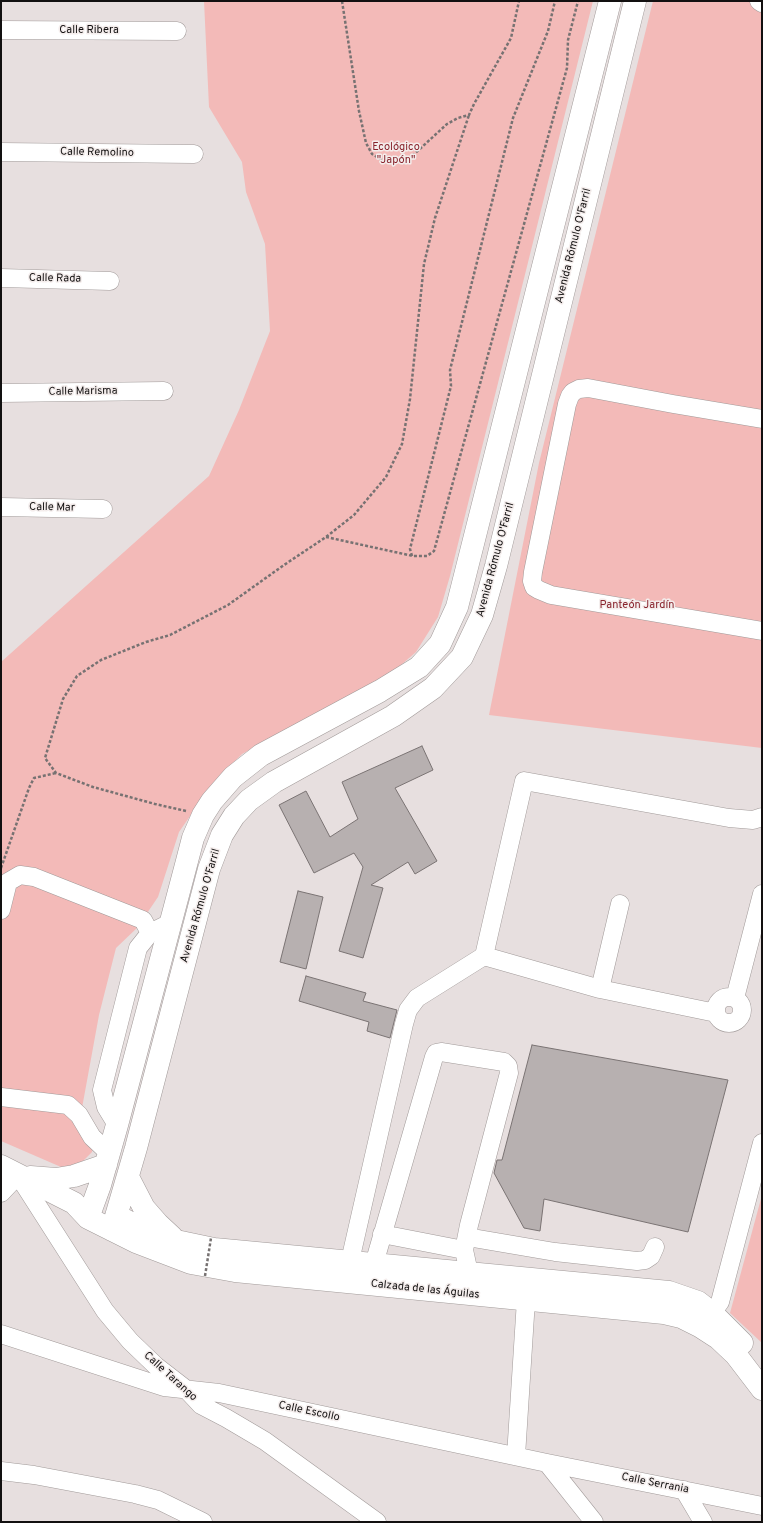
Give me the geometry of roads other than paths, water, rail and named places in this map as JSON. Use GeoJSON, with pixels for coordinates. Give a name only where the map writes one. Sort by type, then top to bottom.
{"type":"FeatureCollection","features":[{"type":"Feature","properties":{"kind":"main road"},"geometry":{"type":"LineString","coordinates":[[85,1208],[111,1146],[193,838],[203,815],[212,801],[233,777],[261,755],[380,691],[419,666],[440,644],[457,607],[610,1]]}},
{"type":"Feature","properties":{"kind":"main road","name":"Avenida Rómulo O'Farril"},"geometry":{"type":"LineString","coordinates":[[114,1222],[136,1148],[209,869],[222,835],[234,816],[249,800],[274,782],[393,716],[433,688],[462,657],[482,615],[496,566],[635,1]]}},
{"type":"Feature","properties":{"kind":"main road"},"geometry":{"type":"LineString","coordinates":[[10,1171],[56,1179],[74,1176],[111,1146],[136,1148]]}},
{"type":"Feature","properties":{"kind":"main road","name":"Calzada de las Águilas"},"geometry":{"type":"LineString","coordinates":[[10,1171],[114,1222],[140,1228],[176,1241],[214,1250],[350,1261],[669,1292],[698,1302],[718,1338],[736,1355],[762,1389]]}},
{"type":"Feature","properties":{"kind":"main road"},"geometry":{"type":"LineString","coordinates":[[128,1177],[144,1208],[176,1241]]}},
{"type":"Feature","properties":{"kind":"main road","name":"Calzada de las Águilas"},"geometry":{"type":"LineString","coordinates":[[114,1222],[136,1242],[173,1257],[191,1263],[235,1271],[664,1313],[707,1320],[748,1349],[762,1369]]}},
{"type":"Feature","properties":{"kind":"street","name":"Calle Ribera"},"geometry":{"type":"LineString","coordinates":[[1,30],[177,31]]}},
{"type":"Feature","properties":{"kind":"street","name":"Calle Remolino"},"geometry":{"type":"LineString","coordinates":[[1,152],[194,154]]}},
{"type":"Feature","properties":{"kind":"street","name":"Calle Rada"},"geometry":{"type":"LineString","coordinates":[[1,278],[110,281]]}},
{"type":"Feature","properties":{"kind":"street"},"geometry":{"type":"LineString","coordinates":[[762,419],[588,388],[579,389],[573,392],[567,404],[532,581],[534,587],[551,595],[762,631]]}},
{"type":"Feature","properties":{"kind":"street","name":"Calle Marisma"},"geometry":{"type":"LineString","coordinates":[[1,393],[164,391]]}},
{"type":"Feature","properties":{"kind":"street","name":"Calle Mar"},"geometry":{"type":"LineString","coordinates":[[1,508],[103,508]]}},
{"type":"Feature","properties":{"kind":"street"},"geometry":{"type":"LineString","coordinates":[[350,1261],[408,1010],[417,998],[484,956],[524,782],[729,818],[753,820],[762,817]]}},
{"type":"Feature","properties":{"kind":"street"},"geometry":{"type":"LineString","coordinates":[[1,910],[8,882],[20,875],[34,877],[143,920],[150,933]]}},
{"type":"Feature","properties":{"kind":"street"},"geometry":{"type":"LineString","coordinates":[[484,956],[600,989],[716,1012],[720,1019],[726,1022],[734,1022],[739,1017],[742,1010],[740,1003],[735,998],[762,894]]}},
{"type":"Feature","properties":{"kind":"street"},"geometry":{"type":"LineString","coordinates":[[600,989],[620,904]]}},
{"type":"Feature","properties":{"kind":"street"},"geometry":{"type":"LineString","coordinates":[[111,1146],[106,1107],[102,1090],[138,948],[150,933],[170,923]]}},
{"type":"Feature","properties":{"kind":"street"},"geometry":{"type":"LineString","coordinates":[[374,1264],[434,1057],[436,1053],[441,1052],[504,1062],[508,1066],[509,1073],[465,1243],[469,1273]]}},
{"type":"Feature","properties":{"kind":"street"},"geometry":{"type":"LineString","coordinates":[[1,1097],[68,1105],[79,1115],[92,1137],[111,1146]]}},
{"type":"Feature","properties":{"kind":"street"},"geometry":{"type":"LineString","coordinates":[[707,1320],[720,1302],[762,1144]]}},
{"type":"Feature","properties":{"kind":"street"},"geometry":{"type":"LineString","coordinates":[[1,1193],[10,1171]]}},
{"type":"Feature","properties":{"kind":"street","name":"Calle Tarango"},"geometry":{"type":"LineString","coordinates":[[10,1171],[105,1311],[130,1341],[156,1366],[186,1390],[201,1405],[265,1441],[377,1522]]}},
{"type":"Feature","properties":{"kind":"street"},"geometry":{"type":"LineString","coordinates":[[382,1234],[637,1261],[645,1260],[651,1256],[655,1247]]}},
{"type":"Feature","properties":{"kind":"street"},"geometry":{"type":"LineString","coordinates":[[516,1456],[526,1300]]}},
{"type":"Feature","properties":{"kind":"street","name":"Calle Escollo"},"geometry":{"type":"LineString","coordinates":[[1,1334],[164,1388],[219,1393],[547,1463]]}},
{"type":"Feature","properties":{"kind":"street"},"geometry":{"type":"LineString","coordinates":[[547,1463],[594,1522]]}},
{"type":"Feature","properties":{"kind":"street","name":"Calle Serrania"},"geometry":{"type":"LineString","coordinates":[[547,1463],[762,1506]]}},
{"type":"Feature","properties":{"kind":"street"},"geometry":{"type":"LineString","coordinates":[[1,1471],[34,1475],[135,1494],[158,1500],[203,1522]]}},
{"type":"Feature","properties":{"kind":"street"},"geometry":{"type":"LineString","coordinates":[[684,1490],[703,1522]]}},
{"type":"Feature","properties":{"kind":"park label","name":"Ecológico \"Japón\""},"geometry":{"type":"Point","coordinates":[396,154]}},
{"type":"Feature","properties":{"kind":"park label","name":"Panteón Jardín"},"geometry":{"type":"Point","coordinates":[637,606]}}]}
